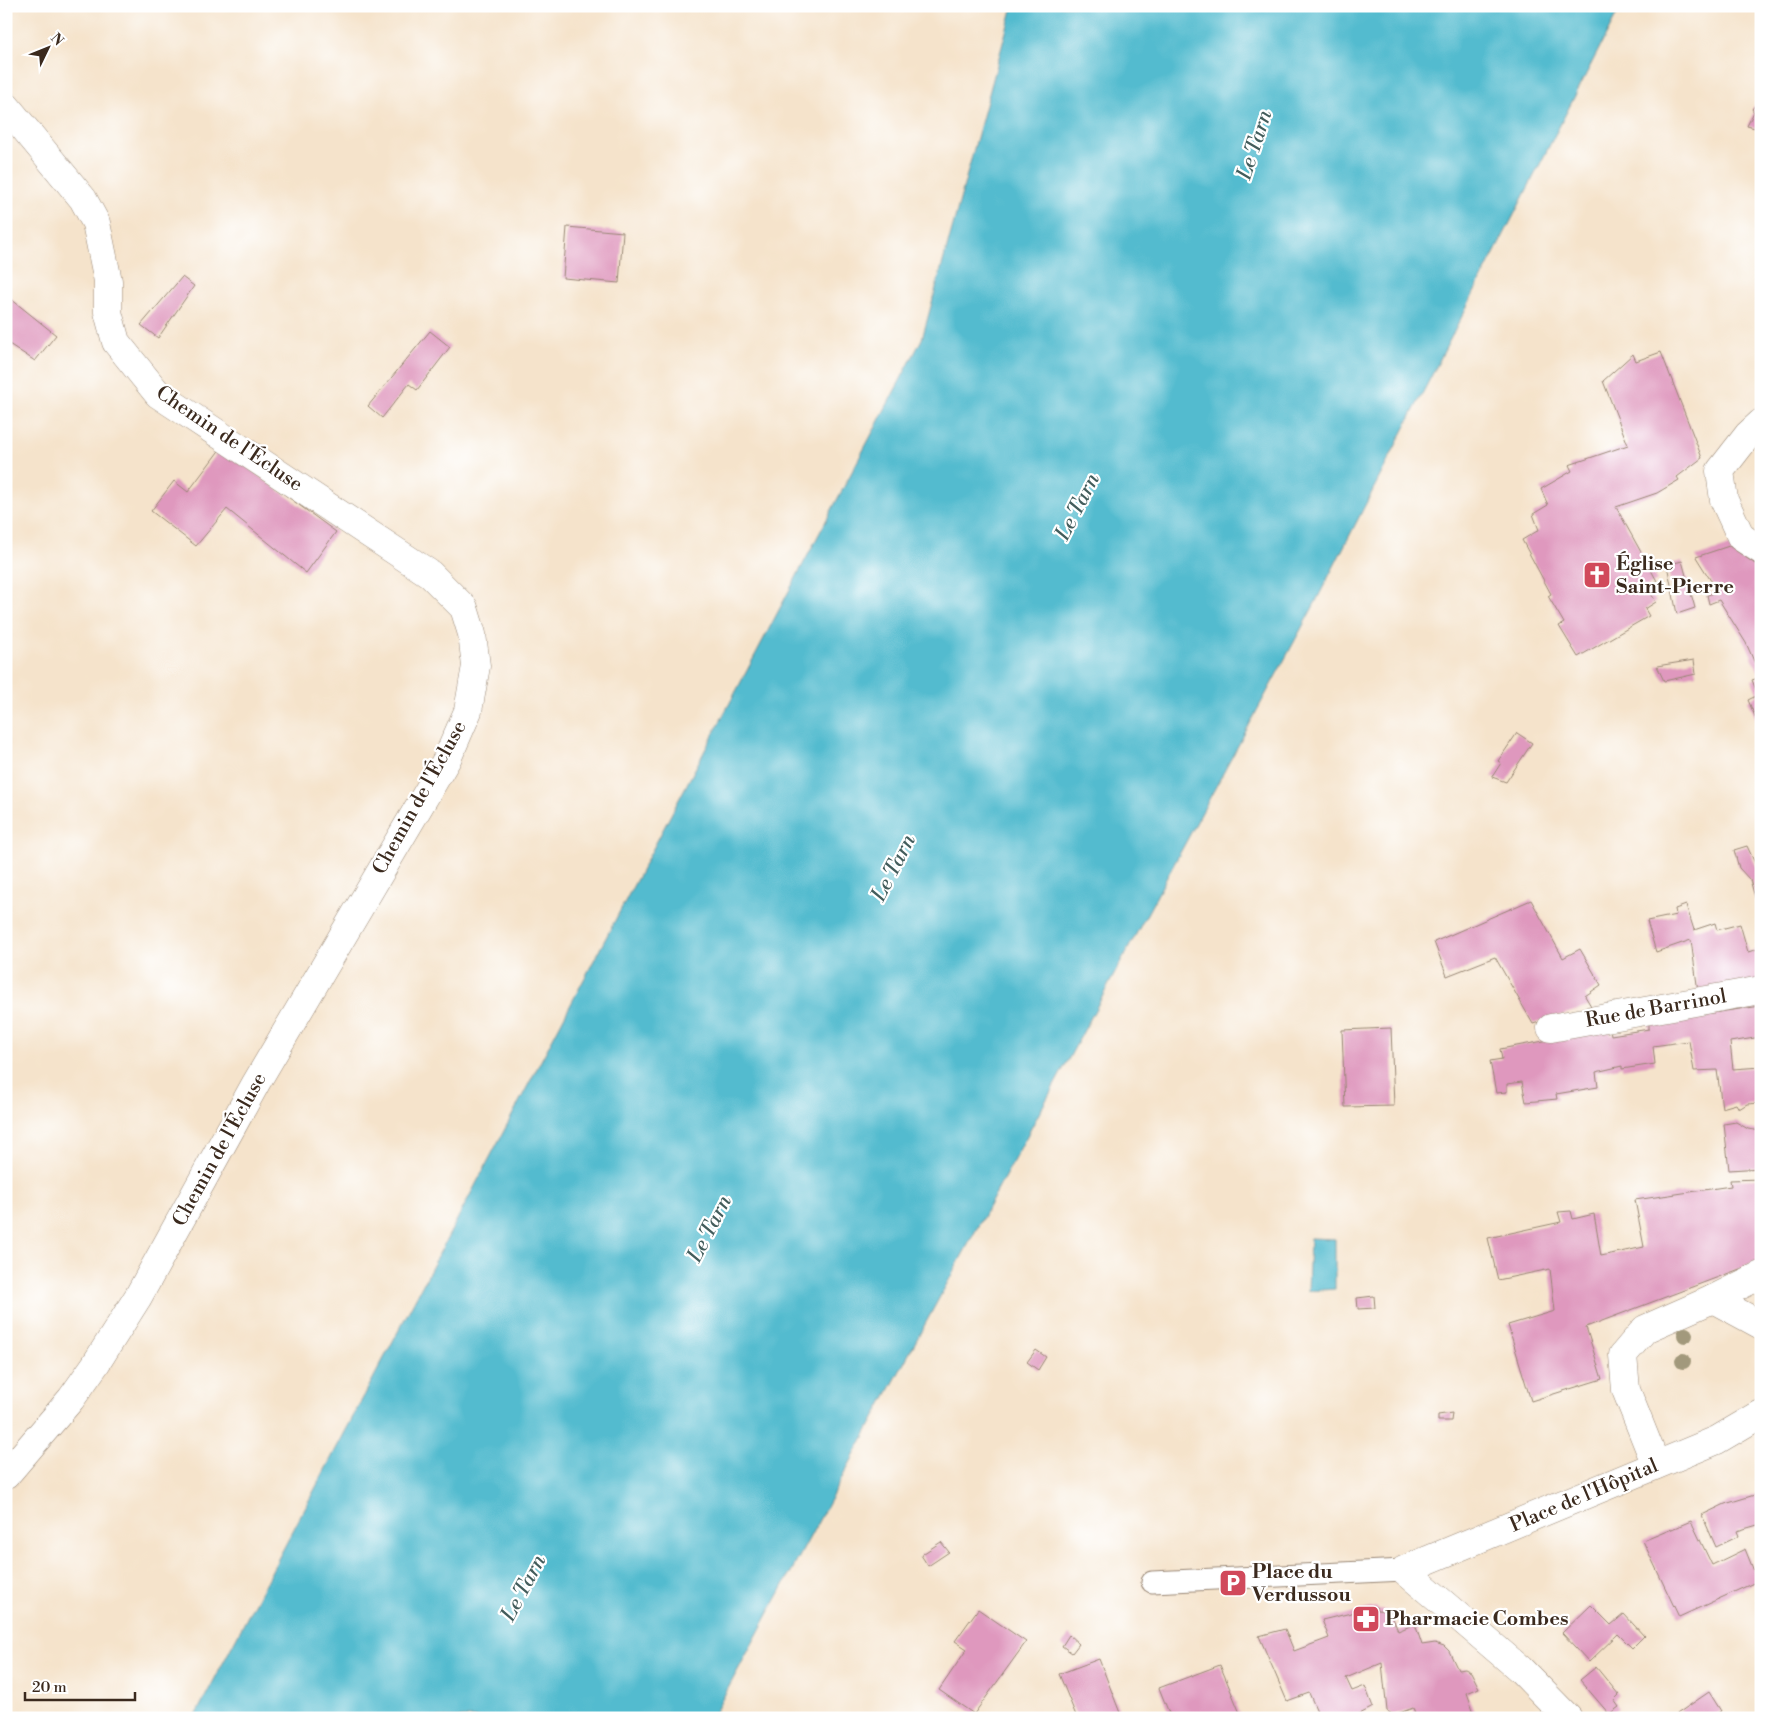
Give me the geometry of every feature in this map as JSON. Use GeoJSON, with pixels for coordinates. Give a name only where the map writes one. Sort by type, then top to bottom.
{"type":"FeatureCollection","features":[{"type":"Feature","properties":{"kind":"street","name":"Chemin de l'Écluse"},"geometry":{"type":"LineString","coordinates":[[6,106],[83,199],[96,223],[108,280],[110,320],[116,342],[134,367],[158,394],[430,574],[464,608],[472,634],[476,666],[468,711],[447,758],[256,1083],[138,1297],[71,1399],[6,1475]]}},
{"type":"Feature","properties":{"kind":"street"},"geometry":{"type":"LineString","coordinates":[[1761,423],[1748,435],[1720,471],[1724,500],[1741,537],[1761,550]]}},
{"type":"Feature","properties":{"kind":"street","name":"Rue de Barrinol"},"geometry":{"type":"LineString","coordinates":[[1551,1028],[1761,990]]}},
{"type":"Feature","properties":{"kind":"street"},"geometry":{"type":"LineString","coordinates":[[1656,1465],[1626,1390],[1623,1355],[1645,1329],[1713,1299],[1761,1275]]}},
{"type":"Feature","properties":{"kind":"street"},"geometry":{"type":"LineString","coordinates":[[1713,1299],[1761,1326]]}},
{"type":"Feature","properties":{"kind":"street","name":"Place de l'Hôpital"},"geometry":{"type":"LineString","coordinates":[[1404,1570],[1717,1440],[1761,1414]]}},
{"type":"Feature","properties":{"kind":"street"},"geometry":{"type":"LineString","coordinates":[[1404,1570],[1520,1669],[1568,1718]]}},
{"type":"Feature","properties":{"kind":"lane"},"geometry":{"type":"LineString","coordinates":[[1152,1582],[1404,1570]]}},
{"type":"Feature","properties":{"kind":"water","name":"Le Tarn"},"geometry":{"type":"Polygon","coordinates":[[[1013,6],[1621,6],[1313,607],[712,1718],[194,1718],[922,339],[1013,6]]]}},
{"type":"Feature","properties":{"kind":"water"},"geometry":{"type":"Polygon","coordinates":[[[1310,1238],[1335,1239],[1335,1289],[1308,1291],[1310,1238]]]}},
{"type":"Feature","properties":{"kind":"building"},"geometry":{"type":"Polygon","coordinates":[[[1757,103],[1761,104],[1759,129],[1747,126],[1754,112],[1752,109],[1757,103]]]}},
{"type":"Feature","properties":{"kind":"building"},"geometry":{"type":"Polygon","coordinates":[[[567,227],[623,232],[619,283],[563,278],[567,227]]]}},
{"type":"Feature","properties":{"kind":"building"},"geometry":{"type":"Polygon","coordinates":[[[182,277],[194,286],[158,338],[141,325],[182,277]]]}},
{"type":"Feature","properties":{"kind":"building"},"geometry":{"type":"Polygon","coordinates":[[[6,295],[56,335],[35,361],[6,342],[6,295]]]}},
{"type":"Feature","properties":{"kind":"building"},"geometry":{"type":"Polygon","coordinates":[[[430,331],[450,347],[417,390],[409,384],[382,418],[368,406],[430,331]]]}},
{"type":"Feature","properties":{"kind":"building"},"geometry":{"type":"Polygon","coordinates":[[[1661,352],[1702,458],[1677,477],[1679,480],[1657,493],[1616,507],[1657,581],[1647,587],[1656,602],[1645,609],[1649,616],[1578,657],[1559,626],[1564,623],[1548,596],[1551,594],[1522,540],[1539,530],[1533,514],[1548,505],[1541,489],[1572,471],[1569,465],[1628,445],[1603,381],[1633,354],[1636,361],[1661,352]]]}},
{"type":"Feature","properties":{"kind":"building"},"geometry":{"type":"Polygon","coordinates":[[[221,448],[336,532],[306,573],[227,509],[196,546],[151,511],[174,481],[188,492],[221,448]]]}},
{"type":"Feature","properties":{"kind":"building"},"geometry":{"type":"Polygon","coordinates":[[[1729,546],[1761,568],[1761,677],[1746,643],[1719,600],[1709,604],[1707,595],[1718,592],[1696,557],[1729,546]]]}},
{"type":"Feature","properties":{"kind":"building"},"geometry":{"type":"Polygon","coordinates":[[[1682,561],[1695,608],[1677,614],[1667,565],[1682,561]]]}},
{"type":"Feature","properties":{"kind":"building"},"geometry":{"type":"Polygon","coordinates":[[[1694,660],[1696,674],[1664,681],[1657,666],[1694,660]]]}},
{"type":"Feature","properties":{"kind":"building"},"geometry":{"type":"Polygon","coordinates":[[[1761,677],[1761,720],[1757,721],[1748,700],[1758,695],[1752,680],[1761,677]]]}},
{"type":"Feature","properties":{"kind":"building"},"geometry":{"type":"Polygon","coordinates":[[[1517,733],[1532,743],[1506,782],[1492,777],[1501,763],[1498,761],[1517,733]]]}},
{"type":"Feature","properties":{"kind":"building"},"geometry":{"type":"Polygon","coordinates":[[[1747,846],[1761,876],[1761,918],[1750,880],[1739,868],[1734,850],[1747,846]]]}},
{"type":"Feature","properties":{"kind":"building"},"geometry":{"type":"Polygon","coordinates":[[[1531,900],[1563,958],[1580,949],[1601,985],[1585,996],[1591,1006],[1533,1024],[1495,957],[1447,976],[1434,942],[1531,900]]]}},
{"type":"Feature","properties":{"kind":"building"},"geometry":{"type":"Polygon","coordinates":[[[1686,905],[1694,930],[1715,923],[1717,930],[1740,924],[1748,952],[1761,948],[1761,984],[1698,992],[1691,940],[1656,952],[1647,921],[1676,915],[1675,909],[1686,905]]]}},
{"type":"Feature","properties":{"kind":"building"},"geometry":{"type":"Polygon","coordinates":[[[1761,1006],[1761,1037],[1730,1042],[1733,1069],[1761,1067],[1761,1103],[1747,1104],[1739,1109],[1736,1104],[1722,1108],[1717,1070],[1694,1071],[1689,1041],[1653,1046],[1655,1064],[1622,1069],[1622,1066],[1596,1072],[1598,1087],[1556,1094],[1557,1099],[1526,1102],[1522,1082],[1507,1084],[1507,1092],[1496,1093],[1490,1061],[1502,1059],[1500,1049],[1610,1029],[1611,1035],[1649,1029],[1649,1022],[1761,1006]]]}},
{"type":"Feature","properties":{"kind":"building"},"geometry":{"type":"Polygon","coordinates":[[[1391,1028],[1394,1106],[1345,1107],[1342,1030],[1391,1028]]]}},
{"type":"Feature","properties":{"kind":"building"},"geometry":{"type":"Polygon","coordinates":[[[1736,1122],[1748,1129],[1761,1131],[1761,1168],[1729,1170],[1724,1124],[1736,1122]]]}},
{"type":"Feature","properties":{"kind":"building"},"geometry":{"type":"Polygon","coordinates":[[[1761,1179],[1761,1261],[1586,1327],[1602,1379],[1531,1401],[1508,1325],[1555,1311],[1550,1269],[1498,1280],[1488,1238],[1561,1222],[1558,1212],[1571,1211],[1573,1219],[1594,1214],[1601,1256],[1644,1247],[1635,1200],[1731,1186],[1730,1180],[1761,1179]]]}},
{"type":"Feature","properties":{"kind":"building"},"geometry":{"type":"Polygon","coordinates":[[[1374,1296],[1375,1308],[1358,1309],[1357,1298],[1374,1296]]]}},
{"type":"Feature","properties":{"kind":"building"},"geometry":{"type":"Polygon","coordinates":[[[1036,1350],[1046,1357],[1038,1370],[1027,1362],[1036,1350]]]}},
{"type":"Feature","properties":{"kind":"building"},"geometry":{"type":"Polygon","coordinates":[[[1452,1413],[1451,1421],[1438,1421],[1438,1415],[1452,1413]]]}},
{"type":"Feature","properties":{"kind":"building"},"geometry":{"type":"Polygon","coordinates":[[[1761,1493],[1761,1524],[1737,1531],[1739,1536],[1716,1547],[1702,1515],[1725,1504],[1761,1493]]]}},
{"type":"Feature","properties":{"kind":"building"},"geometry":{"type":"Polygon","coordinates":[[[1691,1521],[1712,1565],[1745,1549],[1758,1581],[1679,1617],[1643,1541],[1691,1521]]]}},
{"type":"Feature","properties":{"kind":"building"},"geometry":{"type":"Polygon","coordinates":[[[941,1542],[949,1552],[928,1566],[921,1555],[941,1542]]]}},
{"type":"Feature","properties":{"kind":"building"},"geometry":{"type":"Polygon","coordinates":[[[1591,1605],[1611,1625],[1624,1614],[1644,1636],[1632,1648],[1618,1634],[1589,1662],[1562,1633],[1591,1605]]]}},
{"type":"Feature","properties":{"kind":"building"},"geometry":{"type":"Polygon","coordinates":[[[1376,1607],[1377,1610],[1390,1611],[1398,1631],[1415,1624],[1422,1645],[1435,1643],[1444,1646],[1449,1651],[1458,1670],[1465,1669],[1471,1672],[1479,1688],[1467,1693],[1476,1718],[1416,1718],[1413,1708],[1394,1715],[1387,1711],[1382,1663],[1346,1678],[1352,1691],[1365,1686],[1373,1707],[1352,1718],[1320,1718],[1309,1693],[1287,1701],[1259,1636],[1285,1629],[1294,1651],[1329,1638],[1322,1620],[1376,1607]]]}},
{"type":"Feature","properties":{"kind":"building"},"geometry":{"type":"Polygon","coordinates":[[[978,1609],[1026,1642],[974,1714],[939,1690],[967,1649],[955,1641],[978,1609]]]}},
{"type":"Feature","properties":{"kind":"building"},"geometry":{"type":"Polygon","coordinates":[[[1069,1635],[1079,1644],[1072,1653],[1062,1646],[1069,1635]]]}},
{"type":"Feature","properties":{"kind":"building"},"geometry":{"type":"Polygon","coordinates":[[[1099,1659],[1122,1718],[1077,1718],[1059,1674],[1099,1659]]]}},
{"type":"Feature","properties":{"kind":"building"},"geometry":{"type":"Polygon","coordinates":[[[1220,1665],[1242,1718],[1201,1718],[1199,1713],[1186,1718],[1171,1718],[1159,1688],[1220,1665]]]}},
{"type":"Feature","properties":{"kind":"building"},"geometry":{"type":"Polygon","coordinates":[[[1596,1667],[1619,1695],[1614,1700],[1619,1707],[1609,1714],[1580,1680],[1596,1667]]]}},
{"type":"Feature","properties":{"kind":"building"},"geometry":{"type":"Polygon","coordinates":[[[1709,1692],[1721,1711],[1710,1718],[1671,1718],[1709,1692]]]}},
{"type":"Feature","properties":{"kind":"place","name":"Église Saint-Pierre"},"geometry":{"type":"Point","coordinates":[1597,575]}},
{"type":"Feature","properties":{"kind":"place","name":"Place du Verdussou"},"geometry":{"type":"Point","coordinates":[1233,1583]}},
{"type":"Feature","properties":{"kind":"place","name":"Pharmacie Combes"},"geometry":{"type":"Point","coordinates":[1366,1619]}}]}
